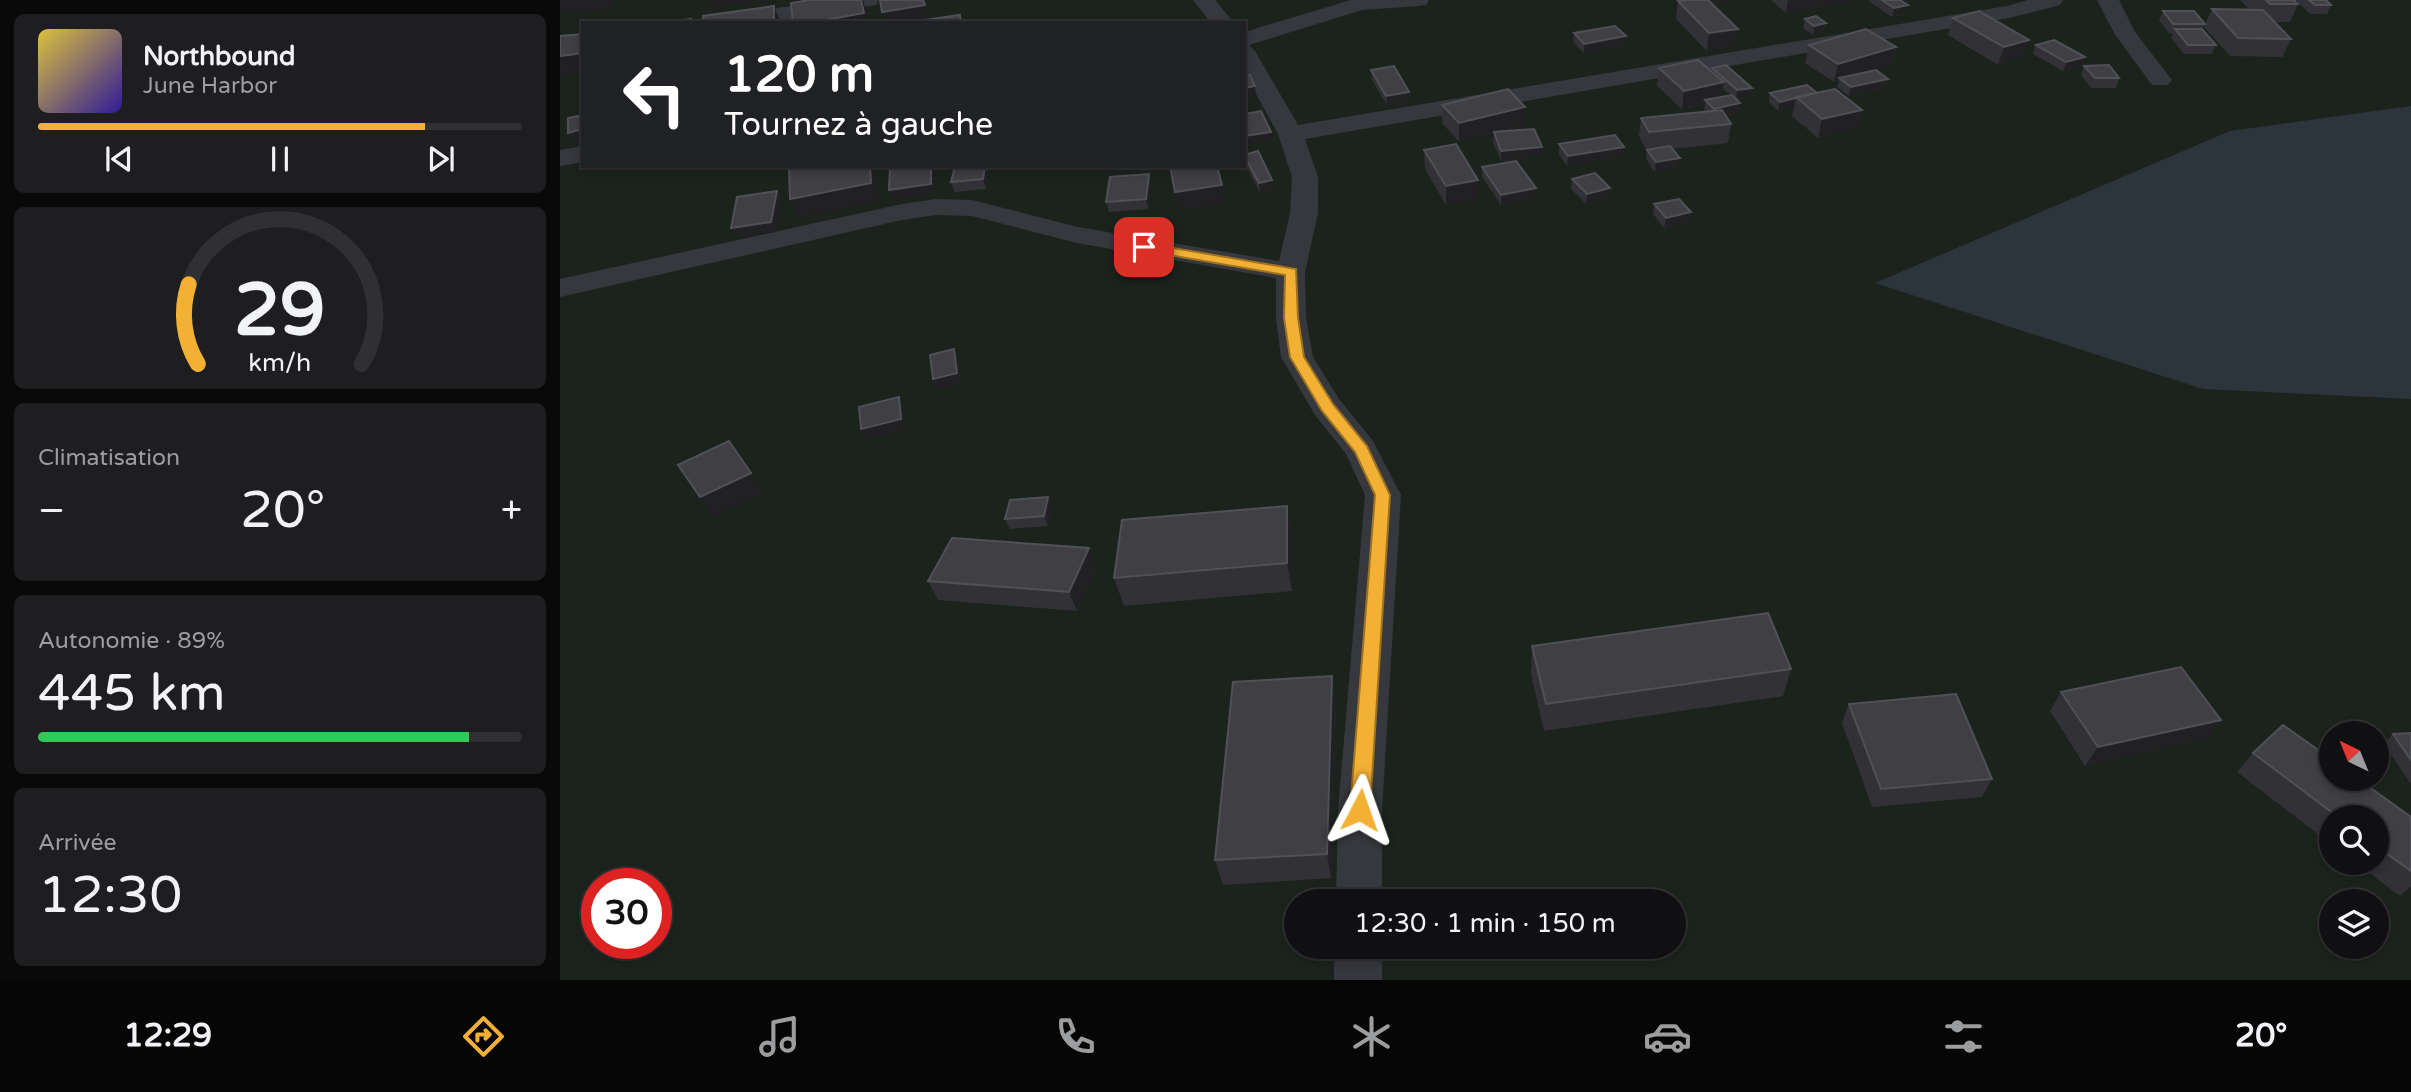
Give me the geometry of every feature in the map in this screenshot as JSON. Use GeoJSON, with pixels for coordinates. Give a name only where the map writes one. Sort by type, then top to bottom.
{"type":"FeatureCollection","features":[{"type":"Feature","properties":{"kind":"street"},"geometry":{"type":"LineString","coordinates":[[740,21],[868,0]]}},
{"type":"Feature","properties":{"kind":"street"},"geometry":{"type":"LineString","coordinates":[[1204,0],[1221,21]]}},
{"type":"Feature","properties":{"kind":"street"},"geometry":{"type":"LineString","coordinates":[[1246,39],[1361,4],[1418,0]]}},
{"type":"Feature","properties":{"kind":"street"},"geometry":{"type":"LineString","coordinates":[[1291,134],[2008,12],[2052,0]]}},
{"type":"Feature","properties":{"kind":"street"},"geometry":{"type":"LineString","coordinates":[[2108,0],[2125,33],[2160,80]]}},
{"type":"Feature","properties":{"kind":"street"},"geometry":{"type":"LineString","coordinates":[[1246,55],[1291,134],[1305,177],[1304,212],[1291,272],[1291,318],[1297,357],[1327,407],[1362,449],[1382,495],[1360,810],[1359,889]]}},
{"type":"Feature","properties":{"kind":"street"},"geometry":{"type":"LineString","coordinates":[[560,158],[581,153]]}},
{"type":"Feature","properties":{"kind":"street"},"geometry":{"type":"LineString","coordinates":[[560,288],[902,212],[936,207],[972,208],[1077,235],[1291,272]]}},
{"type":"Feature","properties":{"kind":"street"},"geometry":{"type":"LineString","coordinates":[[1358,980],[1359,959]]}},
{"type":"Feature","properties":{"kind":"shaded area"},"geometry":{"type":"Polygon","coordinates":[[[560,0],[2411,0],[2411,980],[560,980],[560,0]]]}},
{"type":"Feature","properties":{"kind":"shaded area"},"geometry":{"type":"Polygon","coordinates":[[[2411,106],[2411,399],[2203,389],[1875,283],[2230,131],[2411,106]]]}},
{"type":"Feature","properties":{"kind":"building"},"geometry":{"type":"Polygon","coordinates":[[[810,0],[861,0],[864,13],[820,21],[793,21],[791,3],[810,0]]]}},
{"type":"Feature","properties":{"kind":"building"},"geometry":{"type":"Polygon","coordinates":[[[880,0],[923,0],[925,5],[882,12],[880,0]]]}},
{"type":"Feature","properties":{"kind":"building"},"geometry":{"type":"Polygon","coordinates":[[[1708,0],[1738,29],[1709,33],[1678,1],[1708,0]]]}},
{"type":"Feature","properties":{"kind":"building"},"geometry":{"type":"Polygon","coordinates":[[[1882,0],[1900,0],[1908,5],[1894,8],[1882,0]]]}},
{"type":"Feature","properties":{"kind":"building"},"geometry":{"type":"Polygon","coordinates":[[[2266,0],[2294,0],[2298,4],[2270,4],[2266,0]]]}},
{"type":"Feature","properties":{"kind":"building"},"geometry":{"type":"Polygon","coordinates":[[[2309,0],[2326,0],[2331,5],[2315,5],[2309,0]]]}},
{"type":"Feature","properties":{"kind":"building"},"geometry":{"type":"Polygon","coordinates":[[[774,6],[774,21],[702,21],[703,16],[774,6]]]}},
{"type":"Feature","properties":{"kind":"building"},"geometry":{"type":"Polygon","coordinates":[[[2212,9],[2263,10],[2291,39],[2238,38],[2212,9]]]}},
{"type":"Feature","properties":{"kind":"building"},"geometry":{"type":"Polygon","coordinates":[[[1979,11],[2029,40],[2004,47],[1953,18],[1979,11]]]}},
{"type":"Feature","properties":{"kind":"building"},"geometry":{"type":"Polygon","coordinates":[[[2163,11],[2194,11],[2205,24],[2173,24],[2163,11]]]}},
{"type":"Feature","properties":{"kind":"building"},"geometry":{"type":"Polygon","coordinates":[[[960,15],[961,21],[918,21],[960,15]]]}},
{"type":"Feature","properties":{"kind":"building"},"geometry":{"type":"Polygon","coordinates":[[[1816,16],[1826,23],[1814,26],[1805,19],[1816,16]]]}},
{"type":"Feature","properties":{"kind":"building"},"geometry":{"type":"Polygon","coordinates":[[[1615,26],[1626,36],[1584,44],[1574,33],[1615,26]]]}},
{"type":"Feature","properties":{"kind":"building"},"geometry":{"type":"Polygon","coordinates":[[[1866,29],[1896,47],[1838,64],[1809,45],[1866,29]]]}},
{"type":"Feature","properties":{"kind":"building"},"geometry":{"type":"Polygon","coordinates":[[[2175,29],[2202,29],[2216,45],[2188,45],[2175,29]]]}},
{"type":"Feature","properties":{"kind":"building"},"geometry":{"type":"Polygon","coordinates":[[[581,34],[581,53],[560,56],[560,36],[581,34]]]}},
{"type":"Feature","properties":{"kind":"building"},"geometry":{"type":"Polygon","coordinates":[[[2054,40],[2085,57],[2066,62],[2036,45],[2054,40]]]}},
{"type":"Feature","properties":{"kind":"building"},"geometry":{"type":"Polygon","coordinates":[[[1698,60],[1724,82],[1684,91],[1659,68],[1698,60]]]}},
{"type":"Feature","properties":{"kind":"building"},"geometry":{"type":"Polygon","coordinates":[[[1726,65],[1752,88],[1737,90],[1712,68],[1726,65]]]}},
{"type":"Feature","properties":{"kind":"building"},"geometry":{"type":"Polygon","coordinates":[[[2109,65],[2119,78],[2095,78],[2084,66],[2109,65]]]}},
{"type":"Feature","properties":{"kind":"building"},"geometry":{"type":"Polygon","coordinates":[[[1394,66],[1409,92],[1386,96],[1371,70],[1394,66]]]}},
{"type":"Feature","properties":{"kind":"building"},"geometry":{"type":"Polygon","coordinates":[[[1876,70],[1888,79],[1851,87],[1839,78],[1876,70]]]}},
{"type":"Feature","properties":{"kind":"building"},"geometry":{"type":"Polygon","coordinates":[[[1250,75],[1255,86],[1246,88],[1246,76],[1250,75]]]}},
{"type":"Feature","properties":{"kind":"building"},"geometry":{"type":"Polygon","coordinates":[[[1807,85],[1817,93],[1780,102],[1770,93],[1807,85]]]}},
{"type":"Feature","properties":{"kind":"building"},"geometry":{"type":"Polygon","coordinates":[[[1508,89],[1525,107],[1459,123],[1442,105],[1508,89]]]}},
{"type":"Feature","properties":{"kind":"building"},"geometry":{"type":"Polygon","coordinates":[[[1835,89],[1862,110],[1822,119],[1796,97],[1835,89]]]}},
{"type":"Feature","properties":{"kind":"building"},"geometry":{"type":"Polygon","coordinates":[[[1732,95],[1740,103],[1714,109],[1705,100],[1732,95]]]}},
{"type":"Feature","properties":{"kind":"building"},"geometry":{"type":"Polygon","coordinates":[[[1722,110],[1731,124],[1649,132],[1641,118],[1722,110]]]}},
{"type":"Feature","properties":{"kind":"building"},"geometry":{"type":"Polygon","coordinates":[[[1261,111],[1271,132],[1246,136],[1246,114],[1261,111]]]}},
{"type":"Feature","properties":{"kind":"building"},"geometry":{"type":"Polygon","coordinates":[[[581,115],[581,130],[568,133],[568,118],[581,115]]]}},
{"type":"Feature","properties":{"kind":"building"},"geometry":{"type":"Polygon","coordinates":[[[1534,129],[1542,147],[1501,151],[1494,132],[1534,129]]]}},
{"type":"Feature","properties":{"kind":"building"},"geometry":{"type":"Polygon","coordinates":[[[1615,135],[1624,147],[1568,156],[1559,144],[1615,135]]]}},
{"type":"Feature","properties":{"kind":"building"},"geometry":{"type":"Polygon","coordinates":[[[1456,144],[1478,180],[1446,186],[1424,150],[1456,144]]]}},
{"type":"Feature","properties":{"kind":"building"},"geometry":{"type":"Polygon","coordinates":[[[1670,146],[1680,158],[1656,162],[1647,150],[1670,146]]]}},
{"type":"Feature","properties":{"kind":"building"},"geometry":{"type":"Polygon","coordinates":[[[1258,151],[1272,180],[1259,183],[1246,154],[1258,151]]]}},
{"type":"Feature","properties":{"kind":"building"},"geometry":{"type":"Polygon","coordinates":[[[1516,161],[1536,188],[1501,195],[1482,167],[1516,161]]]}},
{"type":"Feature","properties":{"kind":"building"},"geometry":{"type":"Polygon","coordinates":[[[789,168],[870,168],[871,183],[790,199],[789,168]]]}},
{"type":"Feature","properties":{"kind":"building"},"geometry":{"type":"Polygon","coordinates":[[[890,168],[931,168],[931,184],[889,190],[890,168]]]}},
{"type":"Feature","properties":{"kind":"building"},"geometry":{"type":"Polygon","coordinates":[[[954,168],[985,168],[983,179],[951,182],[954,168]]]}},
{"type":"Feature","properties":{"kind":"building"},"geometry":{"type":"Polygon","coordinates":[[[1170,168],[1218,168],[1222,185],[1175,192],[1170,168]]]}},
{"type":"Feature","properties":{"kind":"building"},"geometry":{"type":"Polygon","coordinates":[[[1595,173],[1610,188],[1587,194],[1572,179],[1595,173]]]}},
{"type":"Feature","properties":{"kind":"building"},"geometry":{"type":"Polygon","coordinates":[[[1149,174],[1146,199],[1106,202],[1110,177],[1149,174]]]}},
{"type":"Feature","properties":{"kind":"building"},"geometry":{"type":"Polygon","coordinates":[[[777,191],[771,222],[731,228],[737,197],[777,191]]]}},
{"type":"Feature","properties":{"kind":"building"},"geometry":{"type":"Polygon","coordinates":[[[1679,199],[1691,212],[1666,218],[1654,204],[1679,199]]]}},
{"type":"Feature","properties":{"kind":"building"},"geometry":{"type":"Polygon","coordinates":[[[954,349],[957,373],[933,379],[930,355],[954,349]]]}},
{"type":"Feature","properties":{"kind":"building"},"geometry":{"type":"Polygon","coordinates":[[[899,397],[901,419],[861,429],[859,407],[899,397]]]}},
{"type":"Feature","properties":{"kind":"building"},"geometry":{"type":"Polygon","coordinates":[[[729,441],[751,473],[700,497],[678,465],[729,441]]]}},
{"type":"Feature","properties":{"kind":"building"},"geometry":{"type":"Polygon","coordinates":[[[1048,497],[1044,516],[1005,519],[1010,500],[1048,497]]]}},
{"type":"Feature","properties":{"kind":"building"},"geometry":{"type":"Polygon","coordinates":[[[1287,506],[1287,563],[1114,578],[1122,520],[1287,506]]]}},
{"type":"Feature","properties":{"kind":"building"},"geometry":{"type":"Polygon","coordinates":[[[952,538],[1089,548],[1069,592],[928,581],[952,538]]]}},
{"type":"Feature","properties":{"kind":"building"},"geometry":{"type":"Polygon","coordinates":[[[1768,613],[1791,669],[1546,704],[1532,646],[1768,613]]]}},
{"type":"Feature","properties":{"kind":"building"},"geometry":{"type":"Polygon","coordinates":[[[2181,667],[2221,720],[2098,747],[2061,692],[2181,667]]]}},
{"type":"Feature","properties":{"kind":"building"},"geometry":{"type":"Polygon","coordinates":[[[1332,676],[1327,854],[1215,860],[1233,682],[1332,676]]]}},
{"type":"Feature","properties":{"kind":"building"},"geometry":{"type":"Polygon","coordinates":[[[1956,694],[1992,779],[1881,789],[1849,704],[1956,694]]]}},
{"type":"Feature","properties":{"kind":"building"},"geometry":{"type":"Polygon","coordinates":[[[2283,725],[2319,750],[2319,791],[2375,791],[2411,817],[2411,871],[2389,855],[2389,805],[2322,805],[2253,753],[2283,725]]]}},
{"type":"Feature","properties":{"kind":"building"},"geometry":{"type":"Polygon","coordinates":[[[2411,733],[2411,760],[2393,734],[2411,733]]]}},
{"type":"Feature","properties":{"kind":"route"},"geometry":{"type":"LineString","coordinates":[[1144,247],[1291,272],[1291,318],[1297,357],[1327,407],[1362,449],[1382,495],[1360,810]]}}]}
